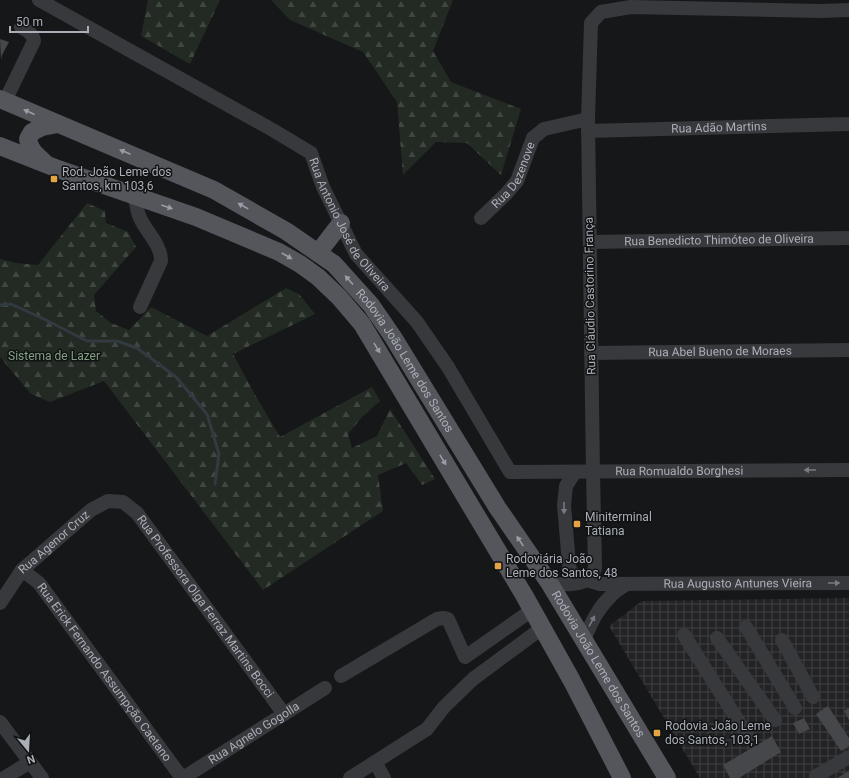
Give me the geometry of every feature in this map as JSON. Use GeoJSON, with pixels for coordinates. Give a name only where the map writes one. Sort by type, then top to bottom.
{"type":"FeatureCollection","features":[{"type":"Feature","properties":{"kind":"main road","name":"Rodovia João Leme dos Santos"},"geometry":{"type":"LineString","coordinates":[[3,100],[214,190],[286,231],[334,264],[371,305],[393,337],[497,507],[550,584],[668,778]]}},
{"type":"Feature","properties":{"kind":"main road"},"geometry":{"type":"LineString","coordinates":[[51,167],[38,157],[29,147],[28,139],[32,132],[42,127],[58,124]]}},
{"type":"Feature","properties":{"kind":"main road","name":"Rodovia João Leme dos Santos"},"geometry":{"type":"LineString","coordinates":[[0,146],[51,167],[196,217],[279,252],[300,264],[318,277],[339,297],[362,324],[532,610],[572,681],[622,778]]}},
{"type":"Feature","properties":{"kind":"main road"},"geometry":{"type":"LineString","coordinates":[[318,252],[341,223]]}},
{"type":"Feature","properties":{"kind":"street","name":"Rua Antonio José de Oliveira"},"geometry":{"type":"LineString","coordinates":[[39,0],[271,129],[311,153],[323,187],[356,254],[417,322],[448,367],[510,472]]}},
{"type":"Feature","properties":{"kind":"street"},"geometry":{"type":"LineString","coordinates":[[633,4],[818,5],[849,10]]}},
{"type":"Feature","properties":{"kind":"street","name":"Rua Cláudio Castorino França"},"geometry":{"type":"LineString","coordinates":[[600,584],[597,582],[595,577],[591,353],[588,125],[591,23],[601,12],[633,4]]}},
{"type":"Feature","properties":{"kind":"street"},"geometry":{"type":"LineString","coordinates":[[3,100],[34,41],[30,33],[21,27]]}},
{"type":"Feature","properties":{"kind":"street","name":"Rua Adão Martins"},"geometry":{"type":"LineString","coordinates":[[588,125],[849,124]]}},
{"type":"Feature","properties":{"kind":"street","name":"Rua Dezenove"},"geometry":{"type":"LineString","coordinates":[[482,218],[517,181],[533,138],[544,129],[588,125]]}},
{"type":"Feature","properties":{"kind":"street"},"geometry":{"type":"LineString","coordinates":[[135,196],[140,218],[161,254],[160,261],[140,307]]}},
{"type":"Feature","properties":{"kind":"street","name":"Rua Benedicto Thimóteo de Oliveira"},"geometry":{"type":"LineString","coordinates":[[590,242],[849,238]]}},
{"type":"Feature","properties":{"kind":"street","name":"Rua Abel Bueno de Moraes"},"geometry":{"type":"LineString","coordinates":[[591,353],[849,350]]}},
{"type":"Feature","properties":{"kind":"street","name":"Rua Romualdo Borghesi"},"geometry":{"type":"LineString","coordinates":[[510,472],[849,470]]}},
{"type":"Feature","properties":{"kind":"street"},"geometry":{"type":"LineString","coordinates":[[575,472],[566,486],[564,506],[570,571],[580,578],[582,582]]}},
{"type":"Feature","properties":{"kind":"street","name":"Rua Agenor Cruz"},"geometry":{"type":"LineString","coordinates":[[0,603],[22,570],[91,510],[108,501],[122,502]]}},
{"type":"Feature","properties":{"kind":"street","name":"Rua Professora Olga Ferraz Martins Bocci"},"geometry":{"type":"LineString","coordinates":[[122,502],[137,513],[284,714]]}},
{"type":"Feature","properties":{"kind":"street"},"geometry":{"type":"LineString","coordinates":[[550,584],[582,582],[589,579],[594,574],[595,568]]}},
{"type":"Feature","properties":{"kind":"street","name":"Rua Erick Fernando Assumpção Caetano"},"geometry":{"type":"LineString","coordinates":[[22,570],[39,583],[183,778]]}},
{"type":"Feature","properties":{"kind":"street","name":"Rua Augusto Antunes Vieira"},"geometry":{"type":"LineString","coordinates":[[582,582],[600,584],[849,583]]}},
{"type":"Feature","properties":{"kind":"street"},"geometry":{"type":"LineString","coordinates":[[584,640],[599,609],[612,595],[627,584]]}},
{"type":"Feature","properties":{"kind":"street"},"geometry":{"type":"LineString","coordinates":[[465,657],[532,610]]}},
{"type":"Feature","properties":{"kind":"street"},"geometry":{"type":"LineString","coordinates":[[342,676],[437,619],[444,618],[448,619],[473,679]]}},
{"type":"Feature","properties":{"kind":"street"},"geometry":{"type":"LineString","coordinates":[[746,627],[795,708]]}},
{"type":"Feature","properties":{"kind":"street"},"geometry":{"type":"LineString","coordinates":[[350,778],[427,729],[444,707],[473,679],[542,628]]}},
{"type":"Feature","properties":{"kind":"street"},"geometry":{"type":"LineString","coordinates":[[684,635],[747,735]]}},
{"type":"Feature","properties":{"kind":"street"},"geometry":{"type":"LineString","coordinates":[[717,638],[775,720]]}},
{"type":"Feature","properties":{"kind":"street"},"geometry":{"type":"LineString","coordinates":[[782,640],[813,697]]}},
{"type":"Feature","properties":{"kind":"street","name":"Rua Agnelo Gogolla"},"geometry":{"type":"LineString","coordinates":[[183,778],[325,688]]}},
{"type":"Feature","properties":{"kind":"street"},"geometry":{"type":"LineString","coordinates":[[0,722],[42,778]]}},
{"type":"Feature","properties":{"kind":"street"},"geometry":{"type":"LineString","coordinates":[[816,776],[849,757]]}},
{"type":"Feature","properties":{"kind":"street"},"geometry":{"type":"LineString","coordinates":[[4,778],[30,762]]}},
{"type":"Feature","properties":{"kind":"street"},"geometry":{"type":"LineString","coordinates":[[374,762],[384,778]]}},
{"type":"Feature","properties":{"kind":"shaded area"},"geometry":{"type":"Polygon","coordinates":[[[849,598],[849,778],[700,778],[609,626],[642,601],[849,598]]]}},
{"type":"Feature","properties":{"kind":"green space"},"geometry":{"type":"Polygon","coordinates":[[[148,0],[220,0],[190,64],[141,36],[148,0]]]}},
{"type":"Feature","properties":{"kind":"green space"},"geometry":{"type":"Polygon","coordinates":[[[271,0],[453,0],[433,51],[451,82],[521,109],[501,175],[467,143],[436,142],[403,175],[397,102],[363,52],[290,20],[271,0]]]}},
{"type":"Feature","properties":{"kind":"green space","name":"Sistema de Lazer"},"geometry":{"type":"Polygon","coordinates":[[[87,203],[105,211],[106,223],[128,232],[136,247],[94,295],[96,311],[111,323],[129,330],[151,307],[207,336],[286,288],[299,294],[315,314],[233,354],[280,437],[372,387],[380,401],[362,417],[348,434],[352,448],[377,436],[390,409],[435,479],[422,485],[406,463],[378,475],[383,511],[263,590],[104,381],[50,402],[31,394],[0,357],[0,259],[16,263],[38,265],[87,203]]]}},
{"type":"Feature","properties":{"kind":"building"},"geometry":{"type":"Polygon","coordinates":[[[0,39],[9,42],[1,60],[0,39]]]}},
{"type":"Feature","properties":{"kind":"building"},"geometry":{"type":"Polygon","coordinates":[[[828,706],[849,738],[849,746],[841,751],[816,714],[828,706]]]}},
{"type":"Feature","properties":{"kind":"building"},"geometry":{"type":"Polygon","coordinates":[[[849,708],[849,720],[844,711],[849,708]]]}},
{"type":"Feature","properties":{"kind":"building"},"geometry":{"type":"Polygon","coordinates":[[[804,718],[810,729],[799,734],[793,723],[804,718]]]}},
{"type":"Feature","properties":{"kind":"building"},"geometry":{"type":"Polygon","coordinates":[[[772,736],[781,752],[739,778],[730,778],[723,765],[772,736]]]}},
{"type":"Feature","properties":{"kind":"building"},"geometry":{"type":"Polygon","coordinates":[[[849,771],[849,778],[837,778],[849,771]]]}},
{"type":"Feature","properties":{"kind":"waterway"},"geometry":{"type":"LineString","coordinates":[[0,305],[11,304],[87,341],[117,341],[137,348],[176,377],[207,414],[219,454],[215,484]]}},
{"type":"Feature","properties":{"kind":"place","name":"Rod. João Leme dos Santos, km 103,6"},"geometry":{"type":"Point","coordinates":[54,179]}},
{"type":"Feature","properties":{"kind":"place","name":"Miniterminal Tatiana"},"geometry":{"type":"Point","coordinates":[577,524]}},
{"type":"Feature","properties":{"kind":"place","name":"Rodoviária João Leme dos Santos, 48"},"geometry":{"type":"Point","coordinates":[498,566]}},
{"type":"Feature","properties":{"kind":"place","name":"Rodovia João Leme dos Santos, 103,1"},"geometry":{"type":"Point","coordinates":[657,733]}}]}
